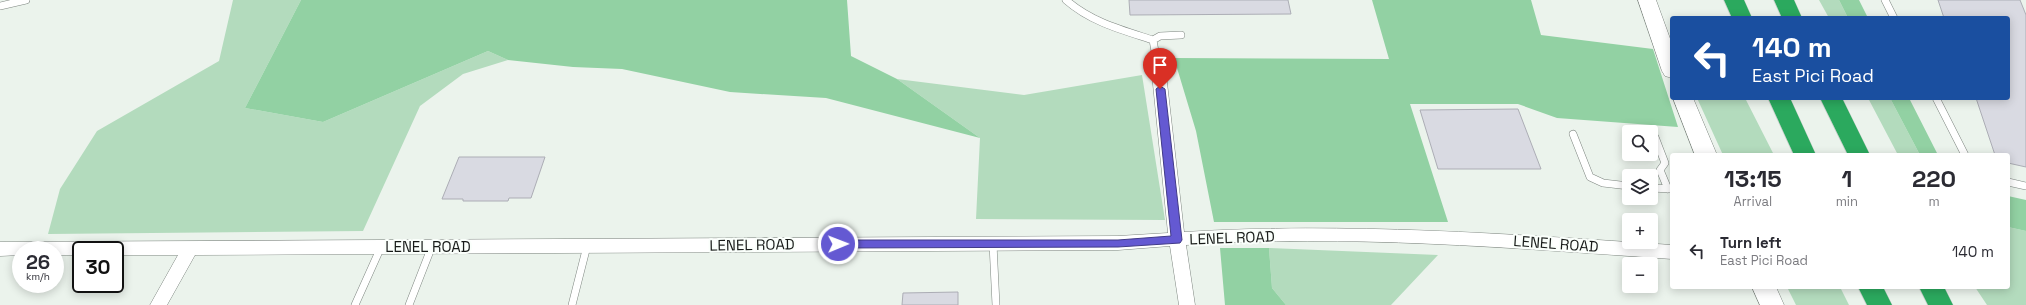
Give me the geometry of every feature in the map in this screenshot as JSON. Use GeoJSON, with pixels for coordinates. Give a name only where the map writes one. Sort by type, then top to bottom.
{"type":"FeatureCollection","features":[{"type":"Feature","properties":{"kind":"highway"},"geometry":{"type":"LineString","coordinates":[[1784,0],[1791,16]]}},
{"type":"Feature","properties":{"kind":"highway"},"geometry":{"type":"LineString","coordinates":[[1780,100],[1804,153]]}},
{"type":"Feature","properties":{"kind":"highway"},"geometry":{"type":"LineString","coordinates":[[1832,100],[1859,153]]}},
{"type":"Feature","properties":{"kind":"highway"},"geometry":{"type":"LineString","coordinates":[[1871,289],[1880,305]]}},
{"type":"Feature","properties":{"kind":"highway"},"geometry":{"type":"LineString","coordinates":[[1932,289],[1941,305]]}},
{"type":"Feature","properties":{"kind":"main road"},"geometry":{"type":"LineString","coordinates":[[1647,0],[1670,65]]}},
{"type":"Feature","properties":{"kind":"main road"},"geometry":{"type":"LineString","coordinates":[[1684,100],[1705,153]]}},
{"type":"Feature","properties":{"kind":"main road"},"geometry":{"type":"LineString","coordinates":[[1765,289],[1772,305]]}},
{"type":"Feature","properties":{"kind":"street"},"geometry":{"type":"LineString","coordinates":[[1158,74],[1177,240],[1187,305]]}},
{"type":"Feature","properties":{"kind":"street","name":"LENEL ROAD"},"geometry":{"type":"LineString","coordinates":[[0,249],[1118,244],[1239,236],[1414,237],[1530,242],[1670,252]]}},
{"type":"Feature","properties":{"kind":"street"},"geometry":{"type":"LineString","coordinates":[[158,305],[191,247]]}},
{"type":"Feature","properties":{"kind":"lane"},"geometry":{"type":"LineString","coordinates":[[0,6],[26,0]]}},
{"type":"Feature","properties":{"kind":"lane"},"geometry":{"type":"LineString","coordinates":[[1066,0],[1086,15],[1102,23],[1153,40],[1160,36],[1181,34]]}},
{"type":"Feature","properties":{"kind":"lane"},"geometry":{"type":"LineString","coordinates":[[1885,0],[1893,16]]}},
{"type":"Feature","properties":{"kind":"lane"},"geometry":{"type":"LineString","coordinates":[[1153,40],[1158,74]]}},
{"type":"Feature","properties":{"kind":"lane"},"geometry":{"type":"LineString","coordinates":[[1937,100],[1965,153]]}},
{"type":"Feature","properties":{"kind":"lane"},"geometry":{"type":"LineString","coordinates":[[1573,134],[1590,177],[1605,184],[1622,185]]}},
{"type":"Feature","properties":{"kind":"lane"},"geometry":{"type":"LineString","coordinates":[[1658,145],[1665,163],[1660,170],[1670,189]]}},
{"type":"Feature","properties":{"kind":"lane"},"geometry":{"type":"LineString","coordinates":[[2010,182],[2026,186]]}},
{"type":"Feature","properties":{"kind":"lane"},"geometry":{"type":"LineString","coordinates":[[1658,188],[1670,189]]}},
{"type":"Feature","properties":{"kind":"lane"},"geometry":{"type":"LineString","coordinates":[[993,244],[996,305]]}},
{"type":"Feature","properties":{"kind":"lane"},"geometry":{"type":"LineString","coordinates":[[409,305],[432,246]]}},
{"type":"Feature","properties":{"kind":"lane"},"geometry":{"type":"LineString","coordinates":[[572,305],[587,246]]}},
{"type":"Feature","properties":{"kind":"lane"},"geometry":{"type":"LineString","coordinates":[[355,305],[381,247]]}},
{"type":"Feature","properties":{"kind":"green space"},"geometry":{"type":"Polygon","coordinates":[[[233,0],[301,0],[245,108],[323,122],[488,51],[508,60],[463,74],[420,106],[363,231],[48,234],[60,189],[97,131],[219,61],[233,0]]]}},
{"type":"Feature","properties":{"kind":"green space"},"geometry":{"type":"Polygon","coordinates":[[[301,0],[847,0],[851,56],[897,79],[980,138],[826,98],[730,92],[622,69],[573,67],[508,60],[488,51],[323,122],[245,108],[301,0]]]}},
{"type":"Feature","properties":{"kind":"green space"},"geometry":{"type":"Polygon","coordinates":[[[1372,0],[1531,0],[1541,35],[1653,49],[1678,127],[1557,118],[1518,104],[1410,104],[1448,222],[1214,222],[1196,131],[1174,58],[1389,59],[1372,0]]]}},
{"type":"Feature","properties":{"kind":"green space"},"geometry":{"type":"Polygon","coordinates":[[[1819,0],[1839,0],[1847,16],[1828,16],[1819,0]]]}},
{"type":"Feature","properties":{"kind":"green space"},"geometry":{"type":"Polygon","coordinates":[[[1839,0],[1859,0],[1867,16],[1847,16],[1839,0]]]}},
{"type":"Feature","properties":{"kind":"green space"},"geometry":{"type":"Polygon","coordinates":[[[1142,75],[1165,220],[976,219],[980,138],[897,79],[1024,95],[1142,75]]]}},
{"type":"Feature","properties":{"kind":"green space"},"geometry":{"type":"Polygon","coordinates":[[[1698,100],[1746,100],[1773,153],[1722,153],[1698,100]]]}},
{"type":"Feature","properties":{"kind":"green space"},"geometry":{"type":"Polygon","coordinates":[[[1869,100],[1891,100],[1919,153],[1897,153],[1869,100]]]}},
{"type":"Feature","properties":{"kind":"green space"},"geometry":{"type":"Polygon","coordinates":[[[1891,100],[1910,100],[1937,153],[1919,153],[1891,100]]]}},
{"type":"Feature","properties":{"kind":"green space"},"geometry":{"type":"Polygon","coordinates":[[[2010,196],[2026,200],[2026,231],[2010,227],[2010,196]]]}},
{"type":"Feature","properties":{"kind":"green space"},"geometry":{"type":"Polygon","coordinates":[[[2010,227],[2026,231],[2026,305],[1987,305],[1976,289],[2010,289],[2010,227]]]}},
{"type":"Feature","properties":{"kind":"green space"},"geometry":{"type":"Polygon","coordinates":[[[1220,248],[1269,248],[1272,288],[1286,305],[1225,305],[1220,248]]]}},
{"type":"Feature","properties":{"kind":"green space"},"geometry":{"type":"Polygon","coordinates":[[[1269,248],[1438,255],[1391,305],[1286,305],[1272,288],[1269,248]]]}},
{"type":"Feature","properties":{"kind":"green space"},"geometry":{"type":"Polygon","coordinates":[[[1788,289],[1841,289],[1849,305],[1796,305],[1788,289]]]}},
{"type":"Feature","properties":{"kind":"building"},"geometry":{"type":"Polygon","coordinates":[[[1129,0],[1288,0],[1291,14],[1130,15],[1129,0]]]}},
{"type":"Feature","properties":{"kind":"building"},"geometry":{"type":"Polygon","coordinates":[[[1938,0],[2020,0],[2026,15],[2026,167],[2010,163],[2010,153],[1994,153],[1977,100],[2010,100],[2010,16],[1943,16],[1938,0]]]}},
{"type":"Feature","properties":{"kind":"building"},"geometry":{"type":"Polygon","coordinates":[[[1518,109],[1541,169],[1438,169],[1420,110],[1518,109]]]}},
{"type":"Feature","properties":{"kind":"building"},"geometry":{"type":"Polygon","coordinates":[[[459,157],[545,157],[531,198],[509,198],[508,201],[463,201],[463,199],[442,199],[459,157]]]}},
{"type":"Feature","properties":{"kind":"building"},"geometry":{"type":"Polygon","coordinates":[[[958,292],[958,305],[902,305],[903,293],[958,292]]]}},
{"type":"Feature","properties":{"kind":"route"},"geometry":{"type":"LineString","coordinates":[[838,244],[1118,244],[1177,240],[1160,89]]}}]}
